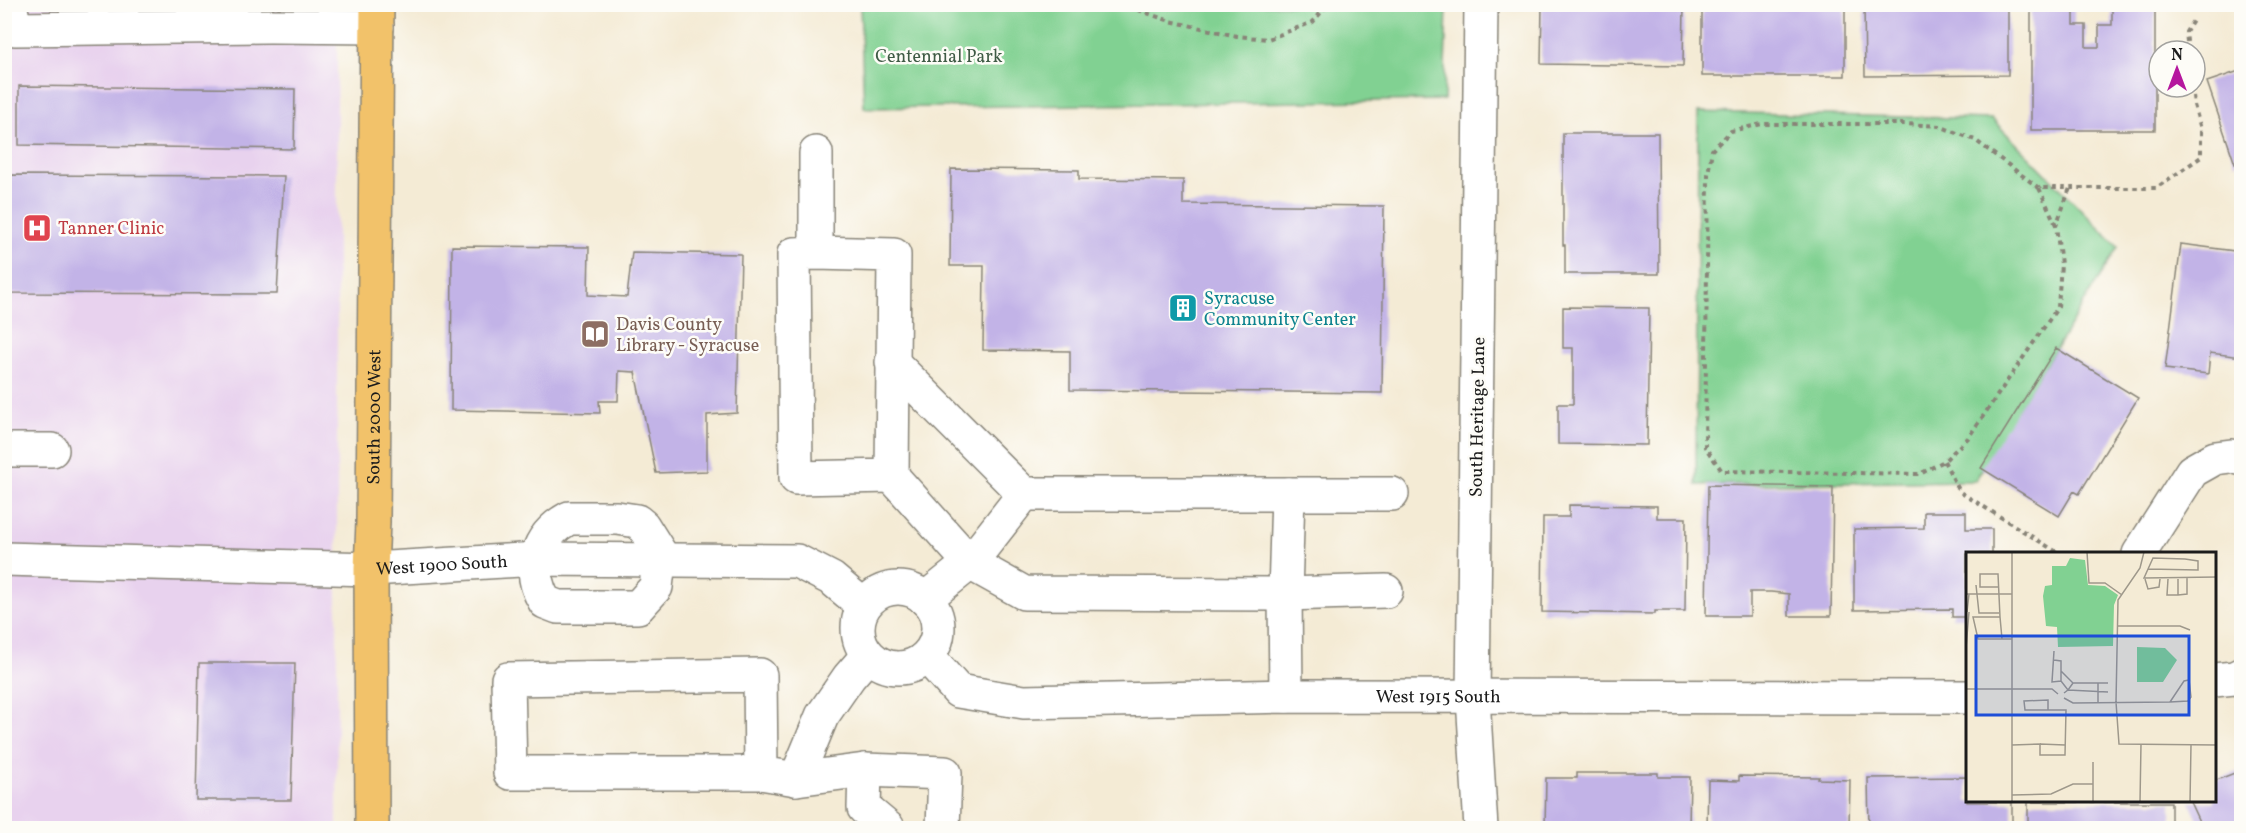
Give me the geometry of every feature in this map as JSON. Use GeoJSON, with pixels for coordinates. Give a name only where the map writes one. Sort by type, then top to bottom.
{"type":"FeatureCollection","features":[{"type":"Feature","properties":{"kind":"main road","name":"South 2000 West"},"geometry":{"type":"LineString","coordinates":[[372,828],[371,569],[374,522],[377,16]]}},
{"type":"Feature","properties":{"kind":"street"},"geometry":{"type":"LineString","coordinates":[[10,4],[15,29],[269,15],[377,16]]}},
{"type":"Feature","properties":{"kind":"street","name":"South Heritage Lane"},"geometry":{"type":"LineString","coordinates":[[1481,4],[1473,698],[1481,828]]}},
{"type":"Feature","properties":{"kind":"street"},"geometry":{"type":"LineString","coordinates":[[816,153],[816,253]]}},
{"type":"Feature","properties":{"kind":"street"},"geometry":{"type":"LineString","coordinates":[[892,476],[796,478],[794,254],[894,255],[892,476],[970,563],[1024,593],[1285,594],[1386,591]]}},
{"type":"Feature","properties":{"kind":"street"},"geometry":{"type":"LineString","coordinates":[[892,362],[1024,494],[1392,494]]}},
{"type":"Feature","properties":{"kind":"street"},"geometry":{"type":"LineString","coordinates":[[4,450],[52,450]]}},
{"type":"Feature","properties":{"kind":"street"},"geometry":{"type":"LineString","coordinates":[[2140,552],[2192,471],[2215,458],[2231,456],[2241,459]]}},
{"type":"Feature","properties":{"kind":"street"},"geometry":{"type":"LineString","coordinates":[[925,599],[970,563],[1024,494]]}},
{"type":"Feature","properties":{"kind":"street"},"geometry":{"type":"LineString","coordinates":[[1286,696],[1285,594],[1288,494]]}},
{"type":"Feature","properties":{"kind":"street","name":"West 1900 South"},"geometry":{"type":"LineString","coordinates":[[4,560],[371,569],[537,560],[797,561],[832,579],[864,606]]}},
{"type":"Feature","properties":{"kind":"street"},"geometry":{"type":"LineString","coordinates":[[537,560],[535,576],[538,590],[545,602],[558,607],[638,607],[656,587],[660,560]]}},
{"type":"Feature","properties":{"kind":"street"},"geometry":{"type":"LineString","coordinates":[[897,588],[910,590],[925,599],[937,618],[934,645],[927,656],[904,668],[890,668],[878,663],[868,655],[857,632],[864,606],[878,594],[897,588]]}},
{"type":"Feature","properties":{"kind":"street"},"geometry":{"type":"LineString","coordinates":[[796,779],[822,716],[849,677],[868,655]]}},
{"type":"Feature","properties":{"kind":"street","name":"West 1915 South"},"geometry":{"type":"LineString","coordinates":[[927,656],[958,691],[1024,702],[1286,696],[1966,697]]}},
{"type":"Feature","properties":{"kind":"street"},"geometry":{"type":"LineString","coordinates":[[2216,680],[2234,678],[2241,674]]}},
{"type":"Feature","properties":{"kind":"street"},"geometry":{"type":"LineString","coordinates":[[761,773],[759,675],[508,679],[510,773],[761,773],[796,779],[865,770],[945,773],[943,828]]}},
{"type":"Feature","properties":{"kind":"street"},"geometry":{"type":"LineString","coordinates":[[865,770],[864,808],[888,828]]}},
{"type":"Feature","properties":{"kind":"path"},"geometry":{"type":"LineString","coordinates":[[1120,4],[1170,21],[1237,36],[1268,39],[1313,22],[1328,4]]}},
{"type":"Feature","properties":{"kind":"path"},"geometry":{"type":"LineString","coordinates":[[2187,39],[2186,32],[2194,19]]}},
{"type":"Feature","properties":{"kind":"path"},"geometry":{"type":"LineString","coordinates":[[2039,188],[2156,188],[2201,157],[2201,129],[2193,99]]}},
{"type":"Feature","properties":{"kind":"path"},"geometry":{"type":"LineString","coordinates":[[1762,124],[1939,126],[1975,140],[2039,188],[2056,226],[2061,264],[2058,307],[1968,438],[1944,461],[1920,474],[1722,471],[1705,447],[1708,174],[1712,150],[1731,131],[1762,124]]}},
{"type":"Feature","properties":{"kind":"path"},"geometry":{"type":"LineString","coordinates":[[2056,226],[2070,188]]}},
{"type":"Feature","properties":{"kind":"path"},"geometry":{"type":"LineString","coordinates":[[1944,461],[1960,492],[2057,552]]}},
{"type":"Feature","properties":{"kind":"shaded area"},"geometry":{"type":"Polygon","coordinates":[[[5,5],[337,5],[337,828],[5,828],[5,5]]]}},
{"type":"Feature","properties":{"kind":"green space","name":"Centennial Park"},"geometry":{"type":"Polygon","coordinates":[[[860,5],[1447,5],[1444,100],[864,108],[860,5]]]}},
{"type":"Feature","properties":{"kind":"green space"},"geometry":{"type":"Polygon","coordinates":[[[1698,112],[1992,119],[2118,247],[1975,481],[1696,485],[1698,112]]]}},
{"type":"Feature","properties":{"kind":"building"},"geometry":{"type":"Polygon","coordinates":[[[1542,4],[1684,4],[1683,66],[1541,64],[1542,4]]]}},
{"type":"Feature","properties":{"kind":"building"},"geometry":{"type":"Polygon","coordinates":[[[1702,4],[1845,4],[1845,76],[1702,76],[1702,4]]]}},
{"type":"Feature","properties":{"kind":"building"},"geometry":{"type":"Polygon","coordinates":[[[1864,4],[2008,4],[2008,75],[1865,76],[1864,4]]]}},
{"type":"Feature","properties":{"kind":"building"},"geometry":{"type":"Polygon","coordinates":[[[2031,4],[2074,4],[2074,25],[2086,25],[2086,47],[2099,47],[2099,25],[2112,25],[2112,4],[2155,4],[2155,39],[2147,39],[2147,99],[2155,99],[2155,130],[2031,130],[2031,4]]]}},
{"type":"Feature","properties":{"kind":"building"},"geometry":{"type":"Polygon","coordinates":[[[2242,70],[2242,162],[2235,164],[2207,82],[2242,70]]]}},
{"type":"Feature","properties":{"kind":"building"},"geometry":{"type":"Polygon","coordinates":[[[19,86],[295,89],[294,149],[19,145],[19,86]]]}},
{"type":"Feature","properties":{"kind":"building"},"geometry":{"type":"Polygon","coordinates":[[[1563,133],[1658,133],[1659,274],[1565,274],[1563,133]]]}},
{"type":"Feature","properties":{"kind":"building","name":"Syracuse Community Center"},"geometry":{"type":"Polygon","coordinates":[[[951,169],[1079,170],[1079,179],[1183,180],[1183,204],[1384,206],[1382,393],[1070,390],[1070,351],[983,350],[984,266],[950,266],[951,169]]]}},
{"type":"Feature","properties":{"kind":"building"},"geometry":{"type":"Polygon","coordinates":[[[4,175],[284,176],[277,294],[4,293],[4,175]]]}},
{"type":"Feature","properties":{"kind":"building"},"geometry":{"type":"Polygon","coordinates":[[[2181,244],[2242,252],[2242,357],[2210,353],[2208,374],[2165,369],[2181,244]]]}},
{"type":"Feature","properties":{"kind":"building","name":"Davis County Library - Syracuse"},"geometry":{"type":"Polygon","coordinates":[[[452,246],[589,247],[588,295],[627,297],[632,252],[741,254],[737,413],[707,415],[707,471],[656,473],[635,372],[619,371],[618,401],[599,401],[600,413],[451,410],[452,246]]]}},
{"type":"Feature","properties":{"kind":"building"},"geometry":{"type":"Polygon","coordinates":[[[1563,307],[1649,308],[1647,445],[1558,444],[1558,404],[1573,404],[1573,348],[1563,348],[1563,307]]]}},
{"type":"Feature","properties":{"kind":"building"},"geometry":{"type":"Polygon","coordinates":[[[2056,348],[2138,398],[2079,494],[2074,491],[2059,516],[1981,468],[2056,348]]]}},
{"type":"Feature","properties":{"kind":"building"},"geometry":{"type":"Polygon","coordinates":[[[1708,485],[1833,487],[1831,616],[1789,616],[1789,594],[1750,592],[1750,616],[1706,616],[1708,485]]]}},
{"type":"Feature","properties":{"kind":"building"},"geometry":{"type":"Polygon","coordinates":[[[1569,505],[1657,506],[1657,518],[1686,518],[1685,611],[1655,611],[1655,614],[1542,612],[1543,517],[1569,517],[1569,505]]]}},
{"type":"Feature","properties":{"kind":"building"},"geometry":{"type":"Polygon","coordinates":[[[1924,512],[1966,512],[1966,529],[1992,529],[1992,552],[1966,552],[1966,617],[1952,617],[1952,609],[1854,610],[1854,529],[1924,528],[1924,512]]]}},
{"type":"Feature","properties":{"kind":"building"},"geometry":{"type":"Polygon","coordinates":[[[199,663],[295,663],[291,800],[196,800],[199,663]]]}},
{"type":"Feature","properties":{"kind":"building"},"geometry":{"type":"Polygon","coordinates":[[[2242,770],[2242,828],[2202,828],[2190,803],[2216,803],[2216,780],[2242,770]]]}},
{"type":"Feature","properties":{"kind":"building"},"geometry":{"type":"Polygon","coordinates":[[[1577,773],[1658,773],[1658,777],[1690,777],[1689,828],[1545,828],[1546,778],[1577,778],[1577,773]]]}},
{"type":"Feature","properties":{"kind":"building"},"geometry":{"type":"Polygon","coordinates":[[[1739,776],[1819,777],[1818,779],[1850,780],[1849,828],[1707,828],[1708,780],[1739,781],[1739,776]]]}},
{"type":"Feature","properties":{"kind":"building"},"geometry":{"type":"Polygon","coordinates":[[[1966,777],[1966,803],[2012,803],[2012,828],[1869,828],[1868,778],[1966,777]]]}},
{"type":"Feature","properties":{"kind":"building"},"geometry":{"type":"Polygon","coordinates":[[[2028,803],[2171,803],[2171,828],[2028,828],[2028,803]]]}},
{"type":"Feature","properties":{"kind":"place","name":"Tanner Clinic"},"geometry":{"type":"Point","coordinates":[37,228]}},
{"type":"Feature","properties":{"kind":"place","name":"Syracuse Community Center"},"geometry":{"type":"Point","coordinates":[1183,308]}},
{"type":"Feature","properties":{"kind":"place","name":"Davis County Library - Syracuse"},"geometry":{"type":"Point","coordinates":[595,334]}}]}
